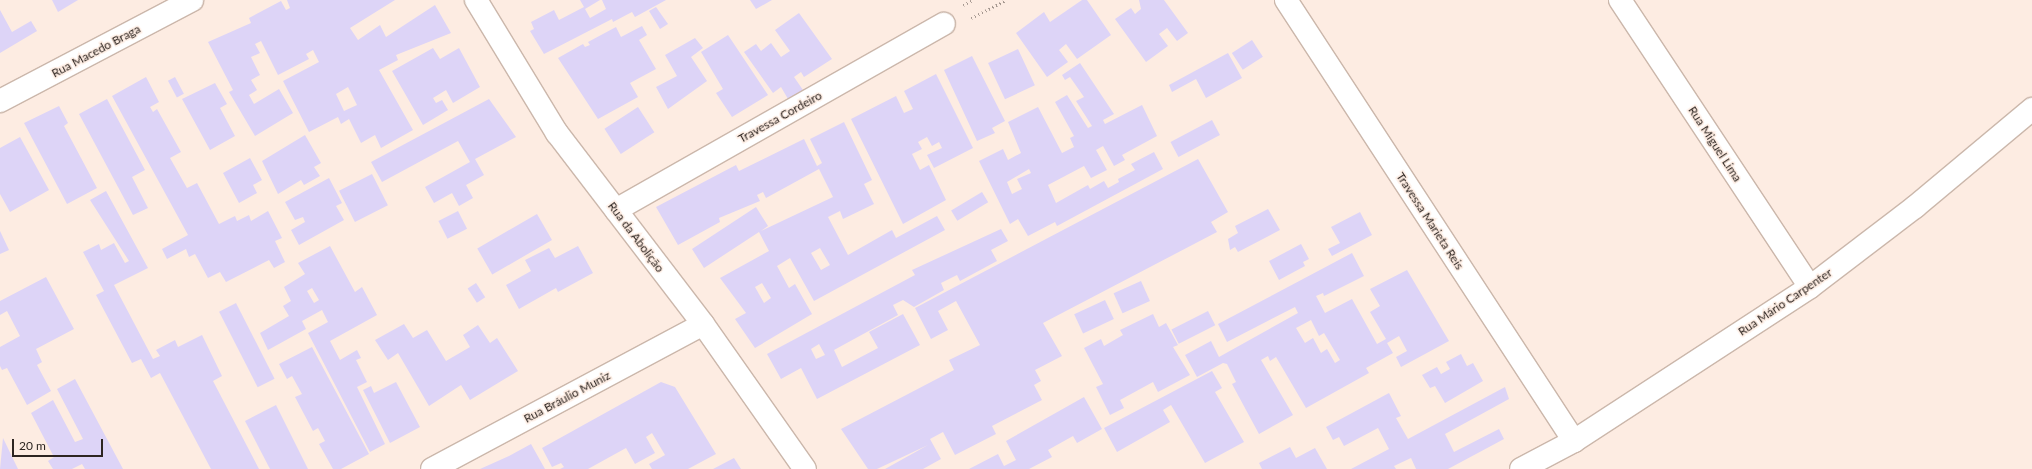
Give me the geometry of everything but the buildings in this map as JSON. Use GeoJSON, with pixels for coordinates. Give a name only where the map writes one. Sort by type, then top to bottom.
{"type":"FeatureCollection","features":[{"type":"Feature","properties":{"kind":"street","name":"Rua Macedo Braga"},"geometry":{"type":"LineString","coordinates":[[0,101],[192,0]]}},
{"type":"Feature","properties":{"kind":"street","name":"Rua da Abolição"},"geometry":{"type":"LineString","coordinates":[[476,0],[557,133],[703,324],[805,469]]}},
{"type":"Feature","properties":{"kind":"street","name":"Travessa Marieta Reis"},"geometry":{"type":"LineString","coordinates":[[1286,0],[1574,441]]}},
{"type":"Feature","properties":{"kind":"street","name":"Rua Miguel Lima"},"geometry":{"type":"LineString","coordinates":[[1620,0],[1810,288]]}},
{"type":"Feature","properties":{"kind":"street","name":"Travessa Cordeiro"},"geometry":{"type":"LineString","coordinates":[[616,210],[944,24]]}},
{"type":"Feature","properties":{"kind":"street","name":"Rua Mário Carpenter"},"geometry":{"type":"LineString","coordinates":[[1521,469],[1574,441],[1810,288],[1915,207],[2032,109]]}},
{"type":"Feature","properties":{"kind":"street","name":"Rua Bráulio Muniz"},"geometry":{"type":"LineString","coordinates":[[432,469],[703,324]]}},
{"type":"Feature","properties":{"kind":"path"},"geometry":{"type":"LineString","coordinates":[[967,20],[1006,0]]}}]}
